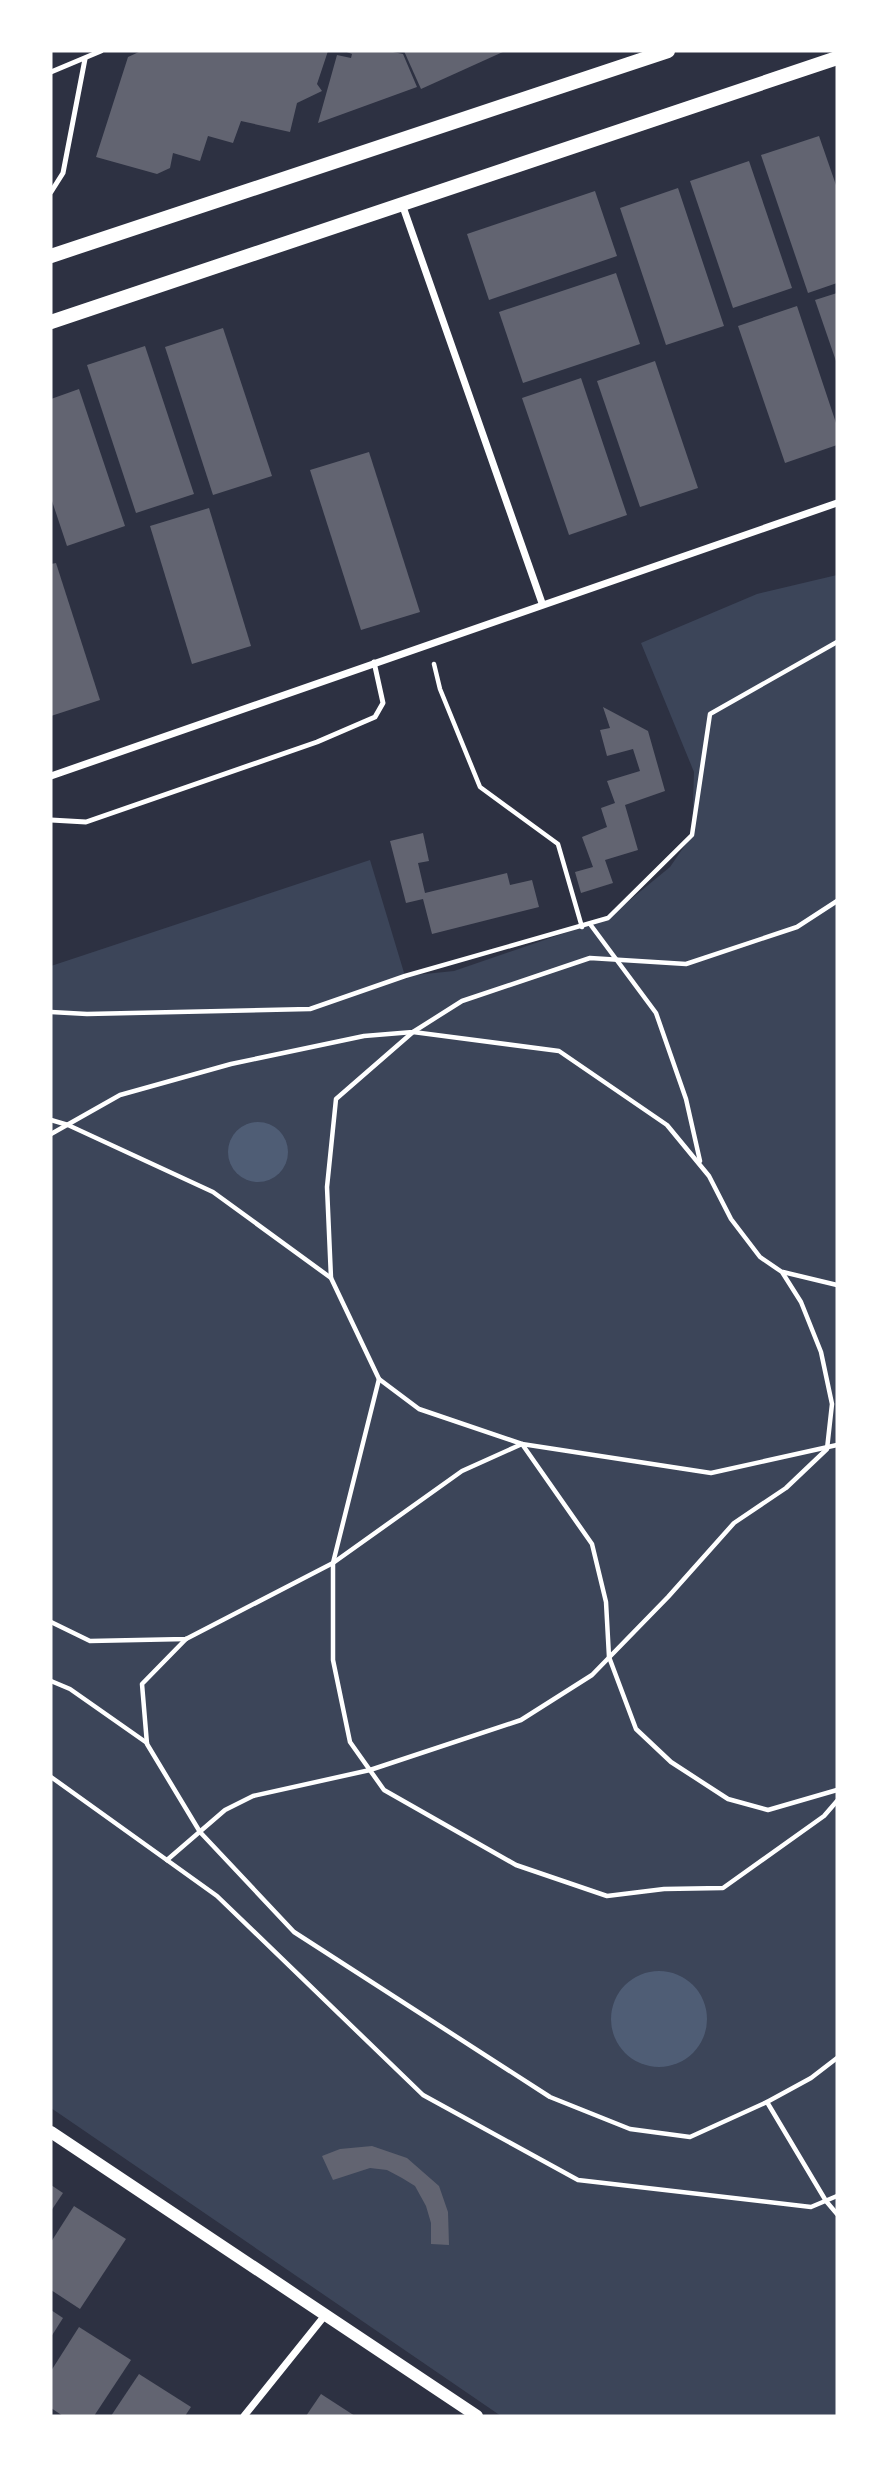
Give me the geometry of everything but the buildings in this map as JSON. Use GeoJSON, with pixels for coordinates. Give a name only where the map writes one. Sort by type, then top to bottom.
{"type":"FeatureCollection","features":[{"type":"Feature","properties":{"kind":"main road"},"geometry":{"type":"LineString","coordinates":[[51,256],[668,51]]}},
{"type":"Feature","properties":{"kind":"main road"},"geometry":{"type":"LineString","coordinates":[[51,322],[837,58]]}},
{"type":"Feature","properties":{"kind":"street"},"geometry":{"type":"LineString","coordinates":[[401,203],[542,603]]}},
{"type":"Feature","properties":{"kind":"street"},"geometry":{"type":"LineString","coordinates":[[51,776],[542,603],[837,503]]}},
{"type":"Feature","properties":{"kind":"street"},"geometry":{"type":"LineString","coordinates":[[51,2132],[477,2416]]}},
{"type":"Feature","properties":{"kind":"street"},"geometry":{"type":"LineString","coordinates":[[244,2416],[327,2314]]}},
{"type":"Feature","properties":{"kind":"lane"},"geometry":{"type":"LineString","coordinates":[[51,72],[101,51]]}},
{"type":"Feature","properties":{"kind":"lane"},"geometry":{"type":"LineString","coordinates":[[51,192],[64,173],[85,59]]}},
{"type":"Feature","properties":{"kind":"lane"},"geometry":{"type":"LineString","coordinates":[[51,820],[86,822],[317,742],[375,717],[383,703],[374,662]]}},
{"type":"Feature","properties":{"kind":"path"},"geometry":{"type":"LineString","coordinates":[[51,1012],[87,1014],[310,1009],[405,976],[608,918],[692,835],[710,714],[837,642]]}},
{"type":"Feature","properties":{"kind":"path"},"geometry":{"type":"LineString","coordinates":[[428,644],[440,689],[480,788],[558,844],[582,927]]}},
{"type":"Feature","properties":{"kind":"path"},"geometry":{"type":"LineString","coordinates":[[837,901],[797,927],[686,964],[590,958],[462,1001],[412,1032],[337,1098],[327,1187],[331,1278],[379,1379],[419,1409],[522,1444],[711,1473],[837,1445]]}},
{"type":"Feature","properties":{"kind":"path"},"geometry":{"type":"LineString","coordinates":[[590,924],[656,1013],[687,1099],[702,1166]]}},
{"type":"Feature","properties":{"kind":"path"},"geometry":{"type":"LineString","coordinates":[[51,1134],[120,1095],[232,1063],[364,1036],[412,1032],[559,1051],[667,1125],[702,1166],[760,1257],[782,1272],[837,1285]]}},
{"type":"Feature","properties":{"kind":"path"},"geometry":{"type":"LineString","coordinates":[[51,1120],[68,1125],[213,1192],[331,1278]]}},
{"type":"Feature","properties":{"kind":"path"},"geometry":{"type":"LineString","coordinates":[[167,1860],[225,1810],[253,1796],[370,1769],[521,1720],[592,1675],[734,1523],[786,1488],[827,1449],[832,1404],[821,1352],[801,1303],[782,1272]]}},
{"type":"Feature","properties":{"kind":"path"},"geometry":{"type":"LineString","coordinates":[[379,1379],[333,1563],[333,1660],[350,1742],[384,1790],[516,1865],[607,1896],[664,1889],[723,1888],[824,1816],[837,1801]]}},
{"type":"Feature","properties":{"kind":"path"},"geometry":{"type":"LineString","coordinates":[[147,1744],[142,1684],[186,1639],[333,1563],[463,1471],[522,1444]]}},
{"type":"Feature","properties":{"kind":"path"},"geometry":{"type":"LineString","coordinates":[[522,1444],[592,1544],[606,1602],[609,1657],[636,1729],[671,1762],[728,1799],[768,1810],[837,1790]]}},
{"type":"Feature","properties":{"kind":"path"},"geometry":{"type":"LineString","coordinates":[[51,1622],[90,1641],[186,1639]]}},
{"type":"Feature","properties":{"kind":"path"},"geometry":{"type":"LineString","coordinates":[[51,1681],[70,1689],[147,1744],[200,1832],[294,1932],[550,2097],[630,2129],[690,2137],[767,2102],[811,2078],[837,2058]]}},
{"type":"Feature","properties":{"kind":"path"},"geometry":{"type":"LineString","coordinates":[[51,1777],[217,1896],[422,2095],[578,2180],[811,2207],[837,2196]]}},
{"type":"Feature","properties":{"kind":"path"},"geometry":{"type":"LineString","coordinates":[[767,2102],[826,2201],[837,2214]]}},
{"type":"Feature","properties":{"kind":"shaded area"},"geometry":{"type":"Polygon","coordinates":[[[837,575],[837,2416],[501,2416],[51,2108],[51,966],[370,860],[405,976],[454,971],[608,918],[670,867],[692,835],[694,772],[641,643],[757,594],[837,575]]]}},
{"type":"Feature","properties":{"kind":"shaded area"},"geometry":{"type":"Polygon","coordinates":[[[252,1122],[264,1122],[283,1135],[288,1152],[286,1164],[275,1177],[264,1182],[252,1182],[233,1169],[228,1158],[228,1146],[241,1127],[252,1122]]]}},
{"type":"Feature","properties":{"kind":"shaded area"},"geometry":{"type":"Polygon","coordinates":[[[659,1971],[677,1975],[693,1985],[703,2001],[707,2019],[703,2037],[693,2053],[677,2063],[659,2067],[641,2063],[625,2053],[615,2037],[611,2019],[615,2001],[625,1985],[641,1975],[659,1971]]]}}]}
